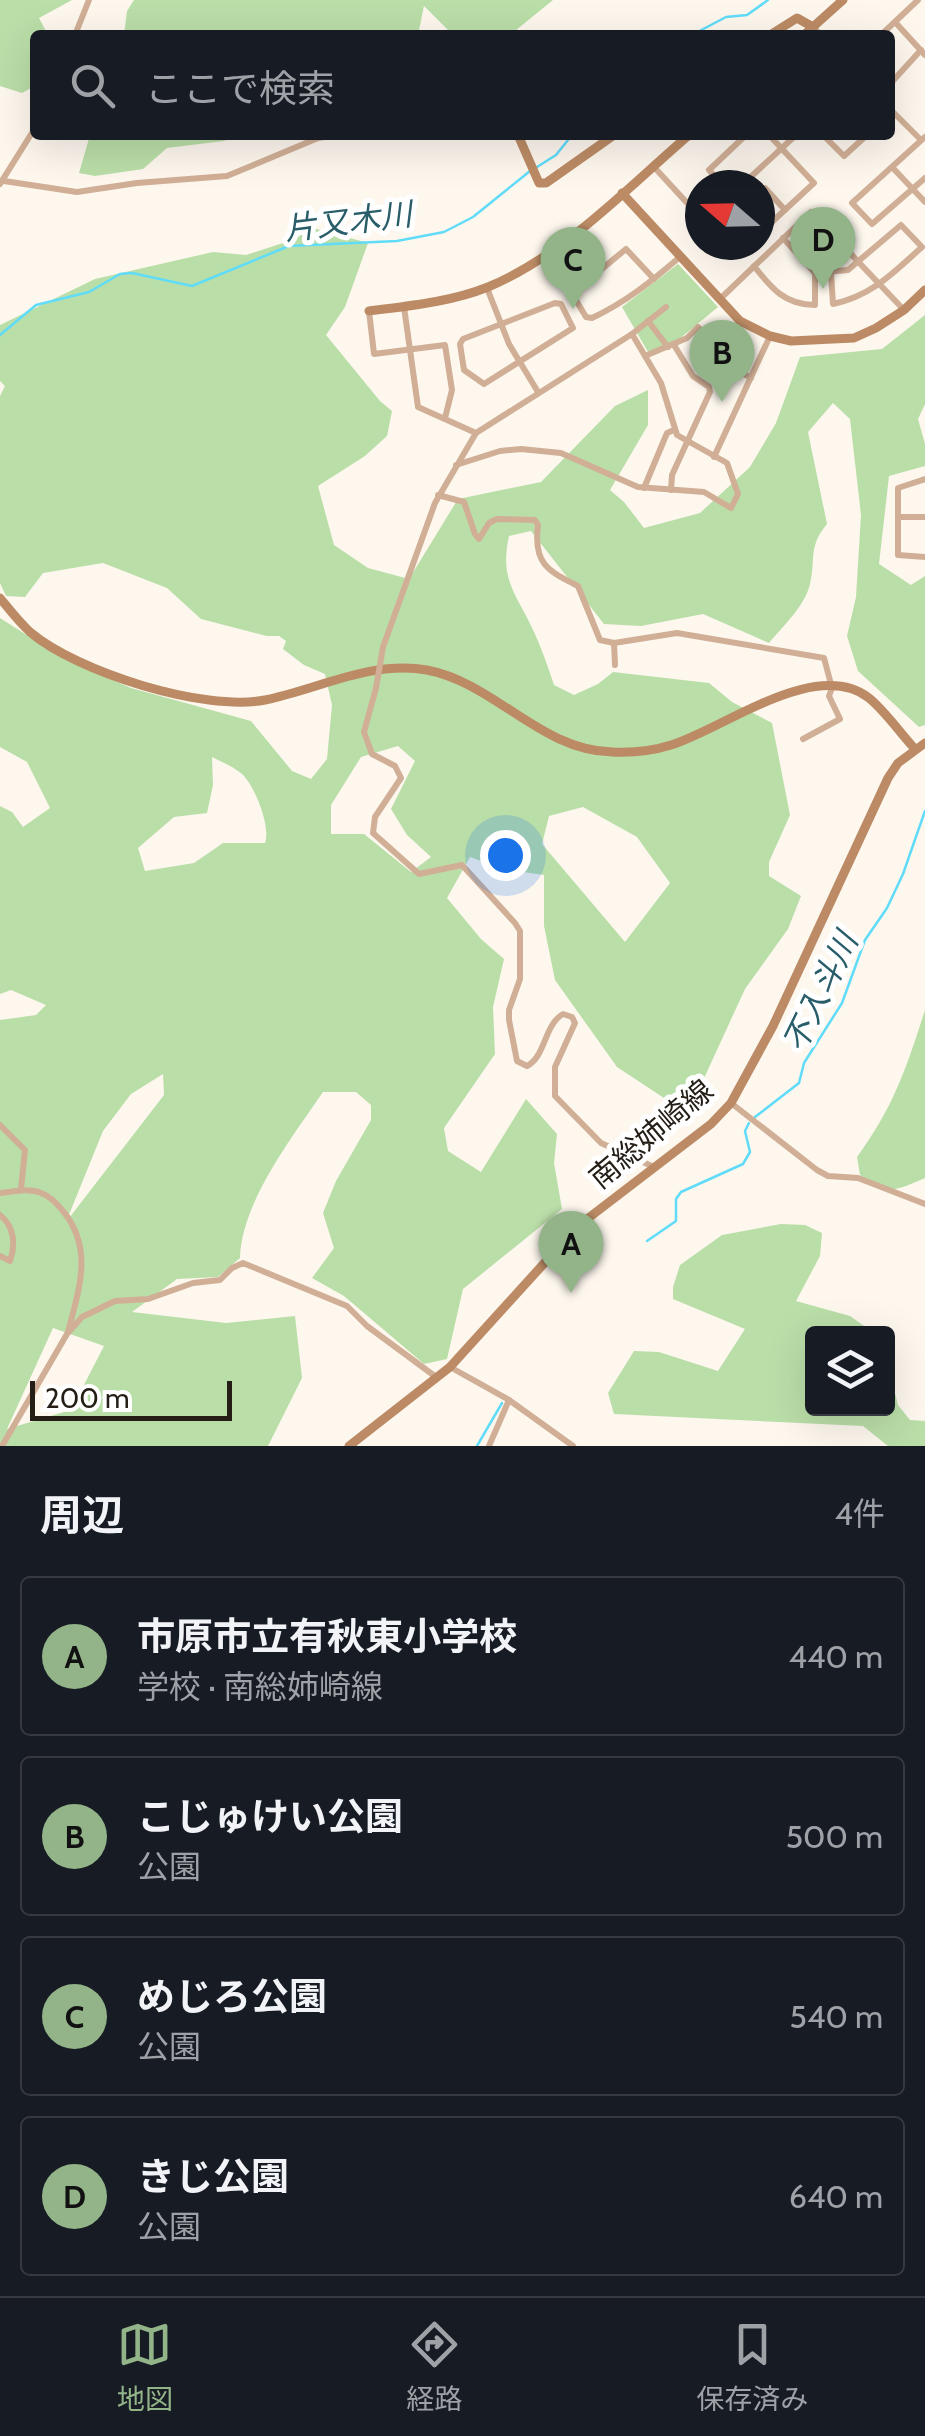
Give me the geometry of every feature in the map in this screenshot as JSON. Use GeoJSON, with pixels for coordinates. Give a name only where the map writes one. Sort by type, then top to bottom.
{"type":"FeatureCollection","features":[{"type":"Feature","properties":{"kind":"street"},"geometry":{"type":"LineString","coordinates":[[77,30],[89,0]]}},
{"type":"Feature","properties":{"kind":"street"},"geometry":{"type":"LineString","coordinates":[[818,30],[843,0]]}},
{"type":"Feature","properties":{"kind":"street"},"geometry":{"type":"LineString","coordinates":[[886,30],[918,0]]}},
{"type":"Feature","properties":{"kind":"street"},"geometry":{"type":"LineString","coordinates":[[778,30],[797,18],[815,30]]}},
{"type":"Feature","properties":{"kind":"street"},"geometry":{"type":"LineString","coordinates":[[895,22],[923,53],[895,79]]}},
{"type":"Feature","properties":{"kind":"street"},"geometry":{"type":"LineString","coordinates":[[895,115],[923,138],[852,202],[872,224],[925,178]]}},
{"type":"Feature","properties":{"kind":"street"},"geometry":{"type":"LineString","coordinates":[[30,136],[2,183],[77,192],[227,176],[313,140]]}},
{"type":"Feature","properties":{"kind":"street"},"geometry":{"type":"LineString","coordinates":[[520,140],[539,182],[546,183],[607,140]]}},
{"type":"Feature","properties":{"kind":"street"},"geometry":{"type":"LineString","coordinates":[[445,418],[452,390],[445,345],[374,354],[368,311],[487,288],[536,262],[683,140]]}},
{"type":"Feature","properties":{"kind":"street"},"geometry":{"type":"LineString","coordinates":[[709,170],[741,140]]}},
{"type":"Feature","properties":{"kind":"street"},"geometry":{"type":"LineString","coordinates":[[773,140],[814,183],[775,219]]}},
{"type":"Feature","properties":{"kind":"street"},"geometry":{"type":"LineString","coordinates":[[758,170],[791,140]]}},
{"type":"Feature","properties":{"kind":"street"},"geometry":{"type":"LineString","coordinates":[[828,140],[844,156],[862,140]]}},
{"type":"Feature","properties":{"kind":"street"},"geometry":{"type":"LineString","coordinates":[[653,166],[685,201]]}},
{"type":"Feature","properties":{"kind":"street"},"geometry":{"type":"LineString","coordinates":[[892,167],[925,202]]}},
{"type":"Feature","properties":{"kind":"street"},"geometry":{"type":"LineString","coordinates":[[622,193],[740,322],[770,336],[791,341],[854,338],[904,310],[925,290]]}},
{"type":"Feature","properties":{"kind":"street"},"geometry":{"type":"LineString","coordinates":[[775,200],[785,210]]}},
{"type":"Feature","properties":{"kind":"street"},"geometry":{"type":"LineString","coordinates":[[720,298],[811,212],[904,310]]}},
{"type":"Feature","properties":{"kind":"street"},"geometry":{"type":"LineString","coordinates":[[814,273],[848,270],[901,224],[922,246],[866,295],[833,304],[831,273]]}},
{"type":"Feature","properties":{"kind":"street"},"geometry":{"type":"LineString","coordinates":[[754,266],[782,298],[814,306],[814,273],[784,238]]}},
{"type":"Feature","properties":{"kind":"street"},"geometry":{"type":"LineString","coordinates":[[558,245],[589,280]]}},
{"type":"Feature","properties":{"kind":"street"},"geometry":{"type":"LineString","coordinates":[[654,279],[626,248],[574,291],[574,297],[586,317],[592,318],[617,306],[654,279],[681,256]]}},
{"type":"Feature","properties":{"kind":"street"},"geometry":{"type":"LineString","coordinates":[[487,288],[519,362],[538,392]]}},
{"type":"Feature","properties":{"kind":"street"},"geometry":{"type":"LineString","coordinates":[[555,303],[560,304],[573,328],[484,384],[464,370],[460,344],[501,325],[555,303]]}},
{"type":"Feature","properties":{"kind":"street"},"geometry":{"type":"LineString","coordinates":[[654,1167],[601,1142],[555,1096],[555,1067],[575,1022],[572,1017],[563,1014],[555,1019],[535,1062],[527,1066],[517,1061],[509,1010],[520,979],[520,931],[467,868],[456,866],[419,874],[373,833],[375,818],[401,778],[395,766],[372,754],[364,732],[383,647],[438,494],[476,434],[632,334],[666,306]]}},
{"type":"Feature","properties":{"kind":"street"},"geometry":{"type":"LineString","coordinates":[[404,307],[418,406],[476,434]]}},
{"type":"Feature","properties":{"kind":"street"},"geometry":{"type":"LineString","coordinates":[[648,321],[692,376],[709,387],[710,392],[672,475],[671,490]]}},
{"type":"Feature","properties":{"kind":"street"},"geometry":{"type":"LineString","coordinates":[[645,356],[671,346],[698,327],[730,366],[750,378]]}},
{"type":"Feature","properties":{"kind":"street"},"geometry":{"type":"LineString","coordinates":[[456,466],[500,451],[561,452],[644,488],[704,492],[731,508],[738,494],[727,463],[686,443],[674,430],[664,392],[632,334]]}},
{"type":"Feature","properties":{"kind":"street"},"geometry":{"type":"LineString","coordinates":[[714,456],[770,336]]}},
{"type":"Feature","properties":{"kind":"street"},"geometry":{"type":"LineString","coordinates":[[644,488],[667,432],[674,430]]}},
{"type":"Feature","properties":{"kind":"street"},"geometry":{"type":"LineString","coordinates":[[925,479],[898,488],[898,556],[925,556]]}},
{"type":"Feature","properties":{"kind":"street"},"geometry":{"type":"LineString","coordinates":[[438,494],[462,500],[479,538],[496,518],[535,520],[539,554],[560,579],[578,586],[600,640],[614,643],[677,633],[827,660],[832,688],[829,696],[840,719],[803,739]]}},
{"type":"Feature","properties":{"kind":"street"},"geometry":{"type":"LineString","coordinates":[[899,518],[925,517]]}},
{"type":"Feature","properties":{"kind":"street"},"geometry":{"type":"LineString","coordinates":[[0,598],[30,632],[76,660],[189,697],[237,703],[260,701],[373,669],[425,670],[454,678],[547,734],[584,749],[638,752],[672,745],[773,699],[807,688],[832,688],[868,697],[915,749]]}},
{"type":"Feature","properties":{"kind":"street"},"geometry":{"type":"LineString","coordinates":[[614,643],[616,665]]}},
{"type":"Feature","properties":{"kind":"street","name":"南総姉崎線"},"geometry":{"type":"LineString","coordinates":[[349,1446],[450,1367],[578,1226],[711,1124],[730,1103],[765,1041],[888,778],[898,763],[925,743]]}},
{"type":"Feature","properties":{"kind":"street"},"geometry":{"type":"LineString","coordinates":[[730,1103],[828,1176],[858,1178],[925,1204]]}},
{"type":"Feature","properties":{"kind":"street"},"geometry":{"type":"LineString","coordinates":[[0,1125],[25,1150],[20,1189]]}},
{"type":"Feature","properties":{"kind":"street"},"geometry":{"type":"LineString","coordinates":[[0,1192],[20,1189],[54,1200],[81,1240],[82,1276],[68,1334]]}},
{"type":"Feature","properties":{"kind":"street"},"geometry":{"type":"LineString","coordinates":[[0,1215],[10,1226],[14,1250],[10,1261],[0,1256]]}},
{"type":"Feature","properties":{"kind":"street"},"geometry":{"type":"LineString","coordinates":[[2,1446],[82,1317],[115,1301],[148,1299],[192,1283],[220,1280],[243,1263],[347,1306],[366,1326],[437,1378]]}},
{"type":"Feature","properties":{"kind":"street"},"geometry":{"type":"LineString","coordinates":[[450,1367],[509,1400],[573,1446]]}},
{"type":"Feature","properties":{"kind":"street"},"geometry":{"type":"LineString","coordinates":[[489,1446],[509,1400]]}},
{"type":"Feature","properties":{"kind":"green space"},"geometry":{"type":"Polygon","coordinates":[[[0,0],[72,0],[39,18],[45,30],[30,30],[30,89],[22,93],[0,86],[0,0]]]}},
{"type":"Feature","properties":{"kind":"green space"},"geometry":{"type":"Polygon","coordinates":[[[134,0],[553,0],[516,30],[448,30],[424,6],[419,30],[125,30],[127,11],[134,0]]]}},
{"type":"Feature","properties":{"kind":"green space"},"geometry":{"type":"Polygon","coordinates":[[[89,140],[226,140],[167,148],[143,169],[95,176],[79,173],[89,140]]]}},
{"type":"Feature","properties":{"kind":"green space"},"geometry":{"type":"Polygon","coordinates":[[[313,228],[368,243],[345,307],[326,335],[392,411],[387,436],[365,456],[318,486],[334,545],[368,568],[409,579],[458,499],[541,482],[615,406],[648,390],[648,425],[610,490],[644,528],[700,513],[750,467],[776,423],[800,357],[882,349],[925,315],[925,404],[918,419],[925,444],[925,466],[889,476],[879,564],[911,585],[925,576],[925,725],[919,727],[858,671],[847,636],[856,597],[861,515],[850,419],[833,403],[808,432],[827,524],[815,546],[807,592],[769,643],[703,614],[641,626],[604,624],[531,531],[509,536],[508,576],[554,685],[574,695],[613,672],[709,683],[732,702],[772,723],[790,815],[769,862],[769,876],[801,896],[788,929],[745,989],[700,1087],[664,1098],[617,1067],[555,980],[544,926],[544,875],[503,869],[470,857],[447,898],[481,939],[504,959],[493,1007],[495,1054],[444,1128],[448,1151],[481,1172],[526,1099],[557,1134],[554,1163],[562,1209],[463,1289],[447,1359],[424,1364],[344,1296],[312,1278],[334,1248],[323,1213],[336,1181],[371,1120],[371,1105],[356,1092],[323,1092],[259,1193],[249,1215],[240,1258],[218,1277],[177,1279],[132,1312],[226,1323],[295,1316],[302,1378],[268,1446],[0,1446],[0,1020],[36,1015],[46,1005],[11,990],[0,994],[0,806],[12,812],[23,827],[50,808],[27,762],[0,747],[0,618],[66,660],[131,688],[251,721],[292,771],[311,779],[327,759],[332,705],[325,674],[304,665],[283,649],[286,641],[279,636],[201,619],[167,588],[103,563],[43,573],[25,597],[6,596],[0,583],[0,396],[5,386],[0,381],[0,325],[95,279],[213,252],[246,255],[292,240],[313,228]],[[398,746],[361,757],[331,805],[331,834],[364,834],[411,872],[431,857],[407,835],[391,809],[415,761],[398,746]],[[212,757],[213,785],[207,813],[174,817],[138,848],[145,871],[194,863],[223,843],[265,843],[261,807],[242,774],[212,757]],[[583,807],[549,816],[542,844],[625,942],[670,883],[637,837],[583,807]],[[163,1074],[131,1094],[103,1131],[66,1222],[164,1095],[163,1074]],[[53,1328],[7,1429],[71,1410],[104,1346],[53,1328]]]}},
{"type":"Feature","properties":{"kind":"green space"},"geometry":{"type":"Polygon","coordinates":[[[678,264],[718,307],[678,340],[648,352],[622,307],[678,264]]]}},
{"type":"Feature","properties":{"kind":"green space"},"geometry":{"type":"Polygon","coordinates":[[[925,1010],[925,1178],[884,1189],[860,1175],[857,1157],[898,1086],[925,1010]]]}},
{"type":"Feature","properties":{"kind":"green space"},"geometry":{"type":"Polygon","coordinates":[[[781,1224],[805,1225],[822,1233],[820,1256],[796,1301],[850,1316],[864,1326],[805,1326],[805,1416],[895,1416],[895,1393],[898,1405],[910,1420],[925,1421],[925,1446],[888,1446],[863,1426],[614,1414],[608,1393],[634,1351],[659,1352],[718,1371],[745,1329],[673,1299],[680,1265],[722,1235],[781,1224]]]}},
{"type":"Feature","properties":{"kind":"waterway","name":"片又木川"},"geometry":{"type":"LineString","coordinates":[[701,30],[726,17],[747,15],[768,0]]}},
{"type":"Feature","properties":{"kind":"waterway","name":"片又木川"},"geometry":{"type":"LineString","coordinates":[[537,167],[556,155],[568,140]]}},
{"type":"Feature","properties":{"kind":"waterway","name":"片又木川"},"geometry":{"type":"LineString","coordinates":[[0,335],[36,305],[89,292],[120,274],[192,286],[289,246],[397,241],[444,232],[473,217],[530,171]]}},
{"type":"Feature","properties":{"kind":"waterway","name":"不入斗川"},"geometry":{"type":"LineString","coordinates":[[755,1117],[799,1083],[804,1063],[842,1003],[865,940],[887,908],[903,874],[925,811]]}},
{"type":"Feature","properties":{"kind":"waterway","name":"不入斗川"},"geometry":{"type":"LineString","coordinates":[[647,1241],[676,1221],[676,1199],[681,1192],[743,1164],[750,1152],[745,1131],[749,1123]]}},
{"type":"Feature","properties":{"kind":"waterway","name":"不入斗川"},"geometry":{"type":"LineString","coordinates":[[477,1446],[502,1403]]}},
{"type":"Feature","properties":{"kind":"place","name":"きじ公園"},"geometry":{"type":"Point","coordinates":[823,289]}},
{"type":"Feature","properties":{"kind":"place","name":"めじろ公園"},"geometry":{"type":"Point","coordinates":[573,309]}},
{"type":"Feature","properties":{"kind":"place","name":"こじゅけい公園"},"geometry":{"type":"Point","coordinates":[722,402]}},
{"type":"Feature","properties":{"kind":"place","name":"市原市立有秋東小学校"},"geometry":{"type":"Point","coordinates":[571,1293]}}]}
